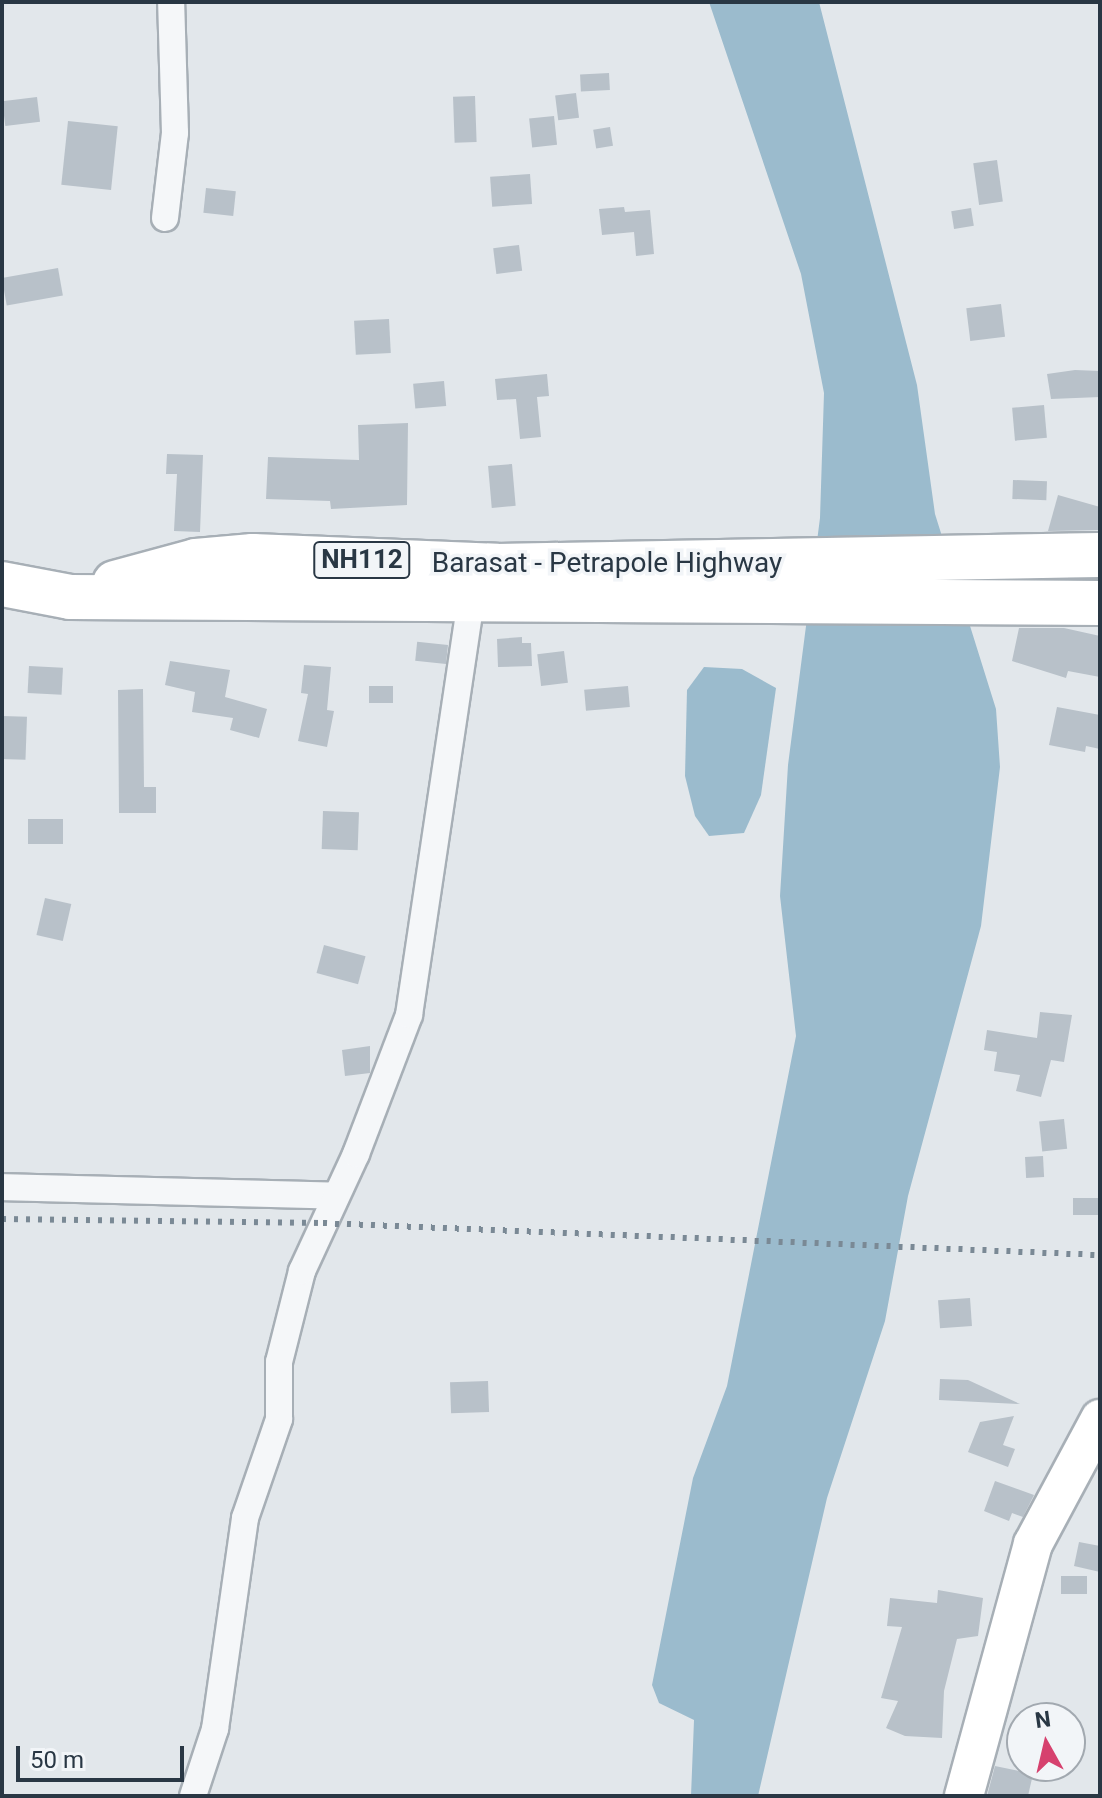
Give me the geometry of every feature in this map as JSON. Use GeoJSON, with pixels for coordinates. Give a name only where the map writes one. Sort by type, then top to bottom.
{"type":"FeatureCollection","features":[{"type":"Feature","properties":{"kind":"highway","name":"Barasat - Petrapole Highway"},"geometry":{"type":"LineString","coordinates":[[70,597],[196,561],[253,556],[497,566],[657,584],[1084,603]]}},
{"type":"Feature","properties":{"kind":"highway","name":"Barasat - Petrapole Highway"},"geometry":{"type":"LineString","coordinates":[[2,584],[70,597],[471,602],[657,584],[1085,556]]}},
{"type":"Feature","properties":{"kind":"main road"},"geometry":{"type":"LineString","coordinates":[[964,1796],[1033,1544],[1100,1419]]}},
{"type":"Feature","properties":{"kind":"street"},"geometry":{"type":"LineString","coordinates":[[165,218],[175,133],[171,2]]}},
{"type":"Feature","properties":{"kind":"street"},"geometry":{"type":"LineString","coordinates":[[193,1796],[215,1729],[245,1518],[279,1419],[279,1362],[302,1271],[336,1196],[409,1015],[471,602]]}},
{"type":"Feature","properties":{"kind":"street"},"geometry":{"type":"LineString","coordinates":[[2,1187],[336,1196]]}},
{"type":"Feature","properties":{"kind":"water"},"geometry":{"type":"Polygon","coordinates":[[[709,2],[819,2],[917,385],[935,514],[996,709],[1000,767],[981,926],[908,1196],[885,1321],[827,1498],[758,1796],[691,1796],[694,1720],[659,1703],[652,1685],[693,1478],[727,1386],[796,1036],[780,896],[788,765],[820,518],[824,393],[801,274],[709,2]]]}},
{"type":"Feature","properties":{"kind":"water"},"geometry":{"type":"Polygon","coordinates":[[[704,667],[742,669],[776,688],[761,795],[744,833],[709,836],[695,816],[685,776],[687,690],[704,667]]]}},
{"type":"Feature","properties":{"kind":"building"},"geometry":{"type":"Polygon","coordinates":[[[609,73],[610,90],[581,91],[580,75],[609,73]]]}},
{"type":"Feature","properties":{"kind":"building"},"geometry":{"type":"Polygon","coordinates":[[[576,93],[579,118],[558,120],[555,96],[576,93]]]}},
{"type":"Feature","properties":{"kind":"building"},"geometry":{"type":"Polygon","coordinates":[[[475,96],[477,142],[455,143],[453,97],[475,96]]]}},
{"type":"Feature","properties":{"kind":"building"},"geometry":{"type":"Polygon","coordinates":[[[37,97],[40,122],[5,126],[2,101],[37,97]]]}},
{"type":"Feature","properties":{"kind":"building"},"geometry":{"type":"Polygon","coordinates":[[[554,116],[557,145],[532,147],[529,119],[554,116]]]}},
{"type":"Feature","properties":{"kind":"building"},"geometry":{"type":"Polygon","coordinates":[[[68,121],[118,126],[111,190],[61,185],[68,121]]]}},
{"type":"Feature","properties":{"kind":"building"},"geometry":{"type":"Polygon","coordinates":[[[610,127],[613,146],[596,148],[593,130],[610,127]]]}},
{"type":"Feature","properties":{"kind":"building"},"geometry":{"type":"Polygon","coordinates":[[[997,160],[1003,202],[979,205],[973,163],[997,160]]]}},
{"type":"Feature","properties":{"kind":"building"},"geometry":{"type":"Polygon","coordinates":[[[530,174],[532,204],[492,207],[490,177],[530,174]]]}},
{"type":"Feature","properties":{"kind":"building"},"geometry":{"type":"Polygon","coordinates":[[[206,188],[236,191],[233,216],[203,213],[206,188]]]}},
{"type":"Feature","properties":{"kind":"building"},"geometry":{"type":"Polygon","coordinates":[[[624,207],[625,212],[650,210],[654,254],[636,256],[634,232],[602,235],[599,209],[624,207]]]}},
{"type":"Feature","properties":{"kind":"building"},"geometry":{"type":"Polygon","coordinates":[[[971,208],[974,226],[954,229],[951,211],[971,208]]]}},
{"type":"Feature","properties":{"kind":"building"},"geometry":{"type":"Polygon","coordinates":[[[519,245],[522,271],[496,274],[493,248],[519,245]]]}},
{"type":"Feature","properties":{"kind":"building"},"geometry":{"type":"Polygon","coordinates":[[[58,268],[63,296],[7,305],[2,278],[58,268]]]}},
{"type":"Feature","properties":{"kind":"building"},"geometry":{"type":"Polygon","coordinates":[[[1001,304],[1005,337],[970,341],[966,308],[1001,304]]]}},
{"type":"Feature","properties":{"kind":"building"},"geometry":{"type":"Polygon","coordinates":[[[389,319],[391,353],[356,355],[354,321],[389,319]]]}},
{"type":"Feature","properties":{"kind":"building"},"geometry":{"type":"Polygon","coordinates":[[[1075,370],[1100,371],[1100,397],[1051,399],[1047,374],[1075,370]]]}},
{"type":"Feature","properties":{"kind":"building"},"geometry":{"type":"Polygon","coordinates":[[[547,374],[549,396],[537,397],[541,437],[520,439],[516,399],[497,400],[495,379],[547,374]]]}},
{"type":"Feature","properties":{"kind":"building"},"geometry":{"type":"Polygon","coordinates":[[[444,381],[446,406],[415,409],[413,384],[444,381]]]}},
{"type":"Feature","properties":{"kind":"building"},"geometry":{"type":"Polygon","coordinates":[[[1044,405],[1047,438],[1015,441],[1012,408],[1044,405]]]}},
{"type":"Feature","properties":{"kind":"building"},"geometry":{"type":"Polygon","coordinates":[[[408,423],[407,505],[331,509],[330,501],[266,499],[268,457],[359,460],[358,425],[408,423]]]}},
{"type":"Feature","properties":{"kind":"building"},"geometry":{"type":"Polygon","coordinates":[[[167,454],[203,455],[200,532],[174,531],[177,474],[166,474],[167,454]]]}},
{"type":"Feature","properties":{"kind":"building"},"geometry":{"type":"Polygon","coordinates":[[[512,464],[516,506],[492,508],[488,466],[512,464]]]}},
{"type":"Feature","properties":{"kind":"building"},"geometry":{"type":"Polygon","coordinates":[[[1013,480],[1047,481],[1046,500],[1012,499],[1013,480]]]}},
{"type":"Feature","properties":{"kind":"building"},"geometry":{"type":"Polygon","coordinates":[[[1058,495],[1100,507],[1100,530],[1048,531],[1058,495]]]}},
{"type":"Feature","properties":{"kind":"building"},"geometry":{"type":"Polygon","coordinates":[[[1019,628],[1064,628],[1100,636],[1100,677],[1068,671],[1066,678],[1012,661],[1019,628]]]}},
{"type":"Feature","properties":{"kind":"building"},"geometry":{"type":"Polygon","coordinates":[[[522,637],[522,643],[531,643],[532,666],[498,667],[497,639],[522,637]]]}},
{"type":"Feature","properties":{"kind":"building"},"geometry":{"type":"Polygon","coordinates":[[[417,642],[448,645],[446,664],[415,661],[417,642]]]}},
{"type":"Feature","properties":{"kind":"building"},"geometry":{"type":"Polygon","coordinates":[[[564,651],[568,683],[541,686],[537,654],[564,651]]]}},
{"type":"Feature","properties":{"kind":"building"},"geometry":{"type":"Polygon","coordinates":[[[170,661],[230,670],[225,697],[267,709],[259,738],[230,730],[233,718],[192,712],[195,692],[165,685],[170,661]]]}},
{"type":"Feature","properties":{"kind":"building"},"geometry":{"type":"Polygon","coordinates":[[[304,665],[331,667],[327,710],[334,711],[327,747],[298,741],[308,694],[301,693],[304,665]]]}},
{"type":"Feature","properties":{"kind":"building"},"geometry":{"type":"Polygon","coordinates":[[[29,666],[63,668],[62,695],[28,693],[29,666]]]}},
{"type":"Feature","properties":{"kind":"building"},"geometry":{"type":"Polygon","coordinates":[[[369,686],[393,686],[393,703],[369,703],[369,686]]]}},
{"type":"Feature","properties":{"kind":"building"},"geometry":{"type":"Polygon","coordinates":[[[628,686],[630,707],[586,711],[584,690],[628,686]]]}},
{"type":"Feature","properties":{"kind":"building"},"geometry":{"type":"Polygon","coordinates":[[[143,689],[144,787],[156,787],[156,813],[119,813],[118,690],[143,689]]]}},
{"type":"Feature","properties":{"kind":"building"},"geometry":{"type":"Polygon","coordinates":[[[1057,707],[1100,715],[1100,749],[1086,746],[1085,752],[1049,745],[1057,707]]]}},
{"type":"Feature","properties":{"kind":"building"},"geometry":{"type":"Polygon","coordinates":[[[2,716],[27,717],[25,760],[2,759],[2,716]]]}},
{"type":"Feature","properties":{"kind":"building"},"geometry":{"type":"Polygon","coordinates":[[[323,811],[359,812],[358,850],[322,849],[323,811]]]}},
{"type":"Feature","properties":{"kind":"building"},"geometry":{"type":"Polygon","coordinates":[[[28,819],[63,819],[63,844],[28,844],[28,819]]]}},
{"type":"Feature","properties":{"kind":"building"},"geometry":{"type":"Polygon","coordinates":[[[45,898],[71,904],[63,941],[36,935],[45,898]]]}},
{"type":"Feature","properties":{"kind":"building"},"geometry":{"type":"Polygon","coordinates":[[[324,945],[366,956],[358,984],[316,973],[324,945]]]}},
{"type":"Feature","properties":{"kind":"building"},"geometry":{"type":"Polygon","coordinates":[[[1040,1012],[1072,1015],[1064,1062],[1051,1060],[1041,1097],[1016,1091],[1020,1075],[994,1071],[997,1052],[984,1050],[987,1030],[1037,1038],[1040,1012]]]}},
{"type":"Feature","properties":{"kind":"building"},"geometry":{"type":"Polygon","coordinates":[[[370,1046],[370,1073],[345,1076],[342,1050],[370,1046]]]}},
{"type":"Feature","properties":{"kind":"building"},"geometry":{"type":"Polygon","coordinates":[[[1064,1119],[1067,1149],[1042,1151],[1039,1122],[1064,1119]]]}},
{"type":"Feature","properties":{"kind":"building"},"geometry":{"type":"Polygon","coordinates":[[[1043,1156],[1044,1177],[1026,1178],[1025,1157],[1043,1156]]]}},
{"type":"Feature","properties":{"kind":"building"},"geometry":{"type":"Polygon","coordinates":[[[1073,1198],[1100,1198],[1100,1215],[1073,1215],[1073,1198]]]}},
{"type":"Feature","properties":{"kind":"building"},"geometry":{"type":"Polygon","coordinates":[[[970,1298],[972,1326],[940,1328],[938,1300],[970,1298]]]}},
{"type":"Feature","properties":{"kind":"building"},"geometry":{"type":"Polygon","coordinates":[[[940,1379],[968,1380],[1020,1404],[939,1400],[940,1379]]]}},
{"type":"Feature","properties":{"kind":"building"},"geometry":{"type":"Polygon","coordinates":[[[488,1381],[489,1412],[451,1413],[450,1382],[488,1381]]]}},
{"type":"Feature","properties":{"kind":"building"},"geometry":{"type":"Polygon","coordinates":[[[1014,1416],[1003,1445],[1015,1449],[1008,1467],[968,1452],[980,1422],[1014,1416]]]}},
{"type":"Feature","properties":{"kind":"building"},"geometry":{"type":"Polygon","coordinates":[[[995,1481],[1034,1495],[1023,1517],[1012,1513],[1009,1521],[984,1511],[995,1481]]]}},
{"type":"Feature","properties":{"kind":"building"},"geometry":{"type":"Polygon","coordinates":[[[1079,1542],[1100,1546],[1100,1572],[1074,1566],[1079,1542]]]}},
{"type":"Feature","properties":{"kind":"building"},"geometry":{"type":"Polygon","coordinates":[[[1061,1576],[1087,1576],[1087,1594],[1061,1594],[1061,1576]]]}},
{"type":"Feature","properties":{"kind":"building"},"geometry":{"type":"Polygon","coordinates":[[[938,1590],[983,1598],[978,1636],[957,1639],[944,1691],[942,1738],[905,1736],[886,1728],[898,1701],[881,1698],[902,1627],[887,1626],[890,1598],[937,1603],[938,1590]]]}},
{"type":"Feature","properties":{"kind":"building"},"geometry":{"type":"Polygon","coordinates":[[[995,1766],[1006,1768],[1006,1782],[1031,1782],[1028,1796],[987,1796],[995,1766]]]}},
{"type":"Feature","properties":{"kind":"railway"},"geometry":{"type":"LineString","coordinates":[[2,1219],[323,1223],[1100,1255]]}}]}
